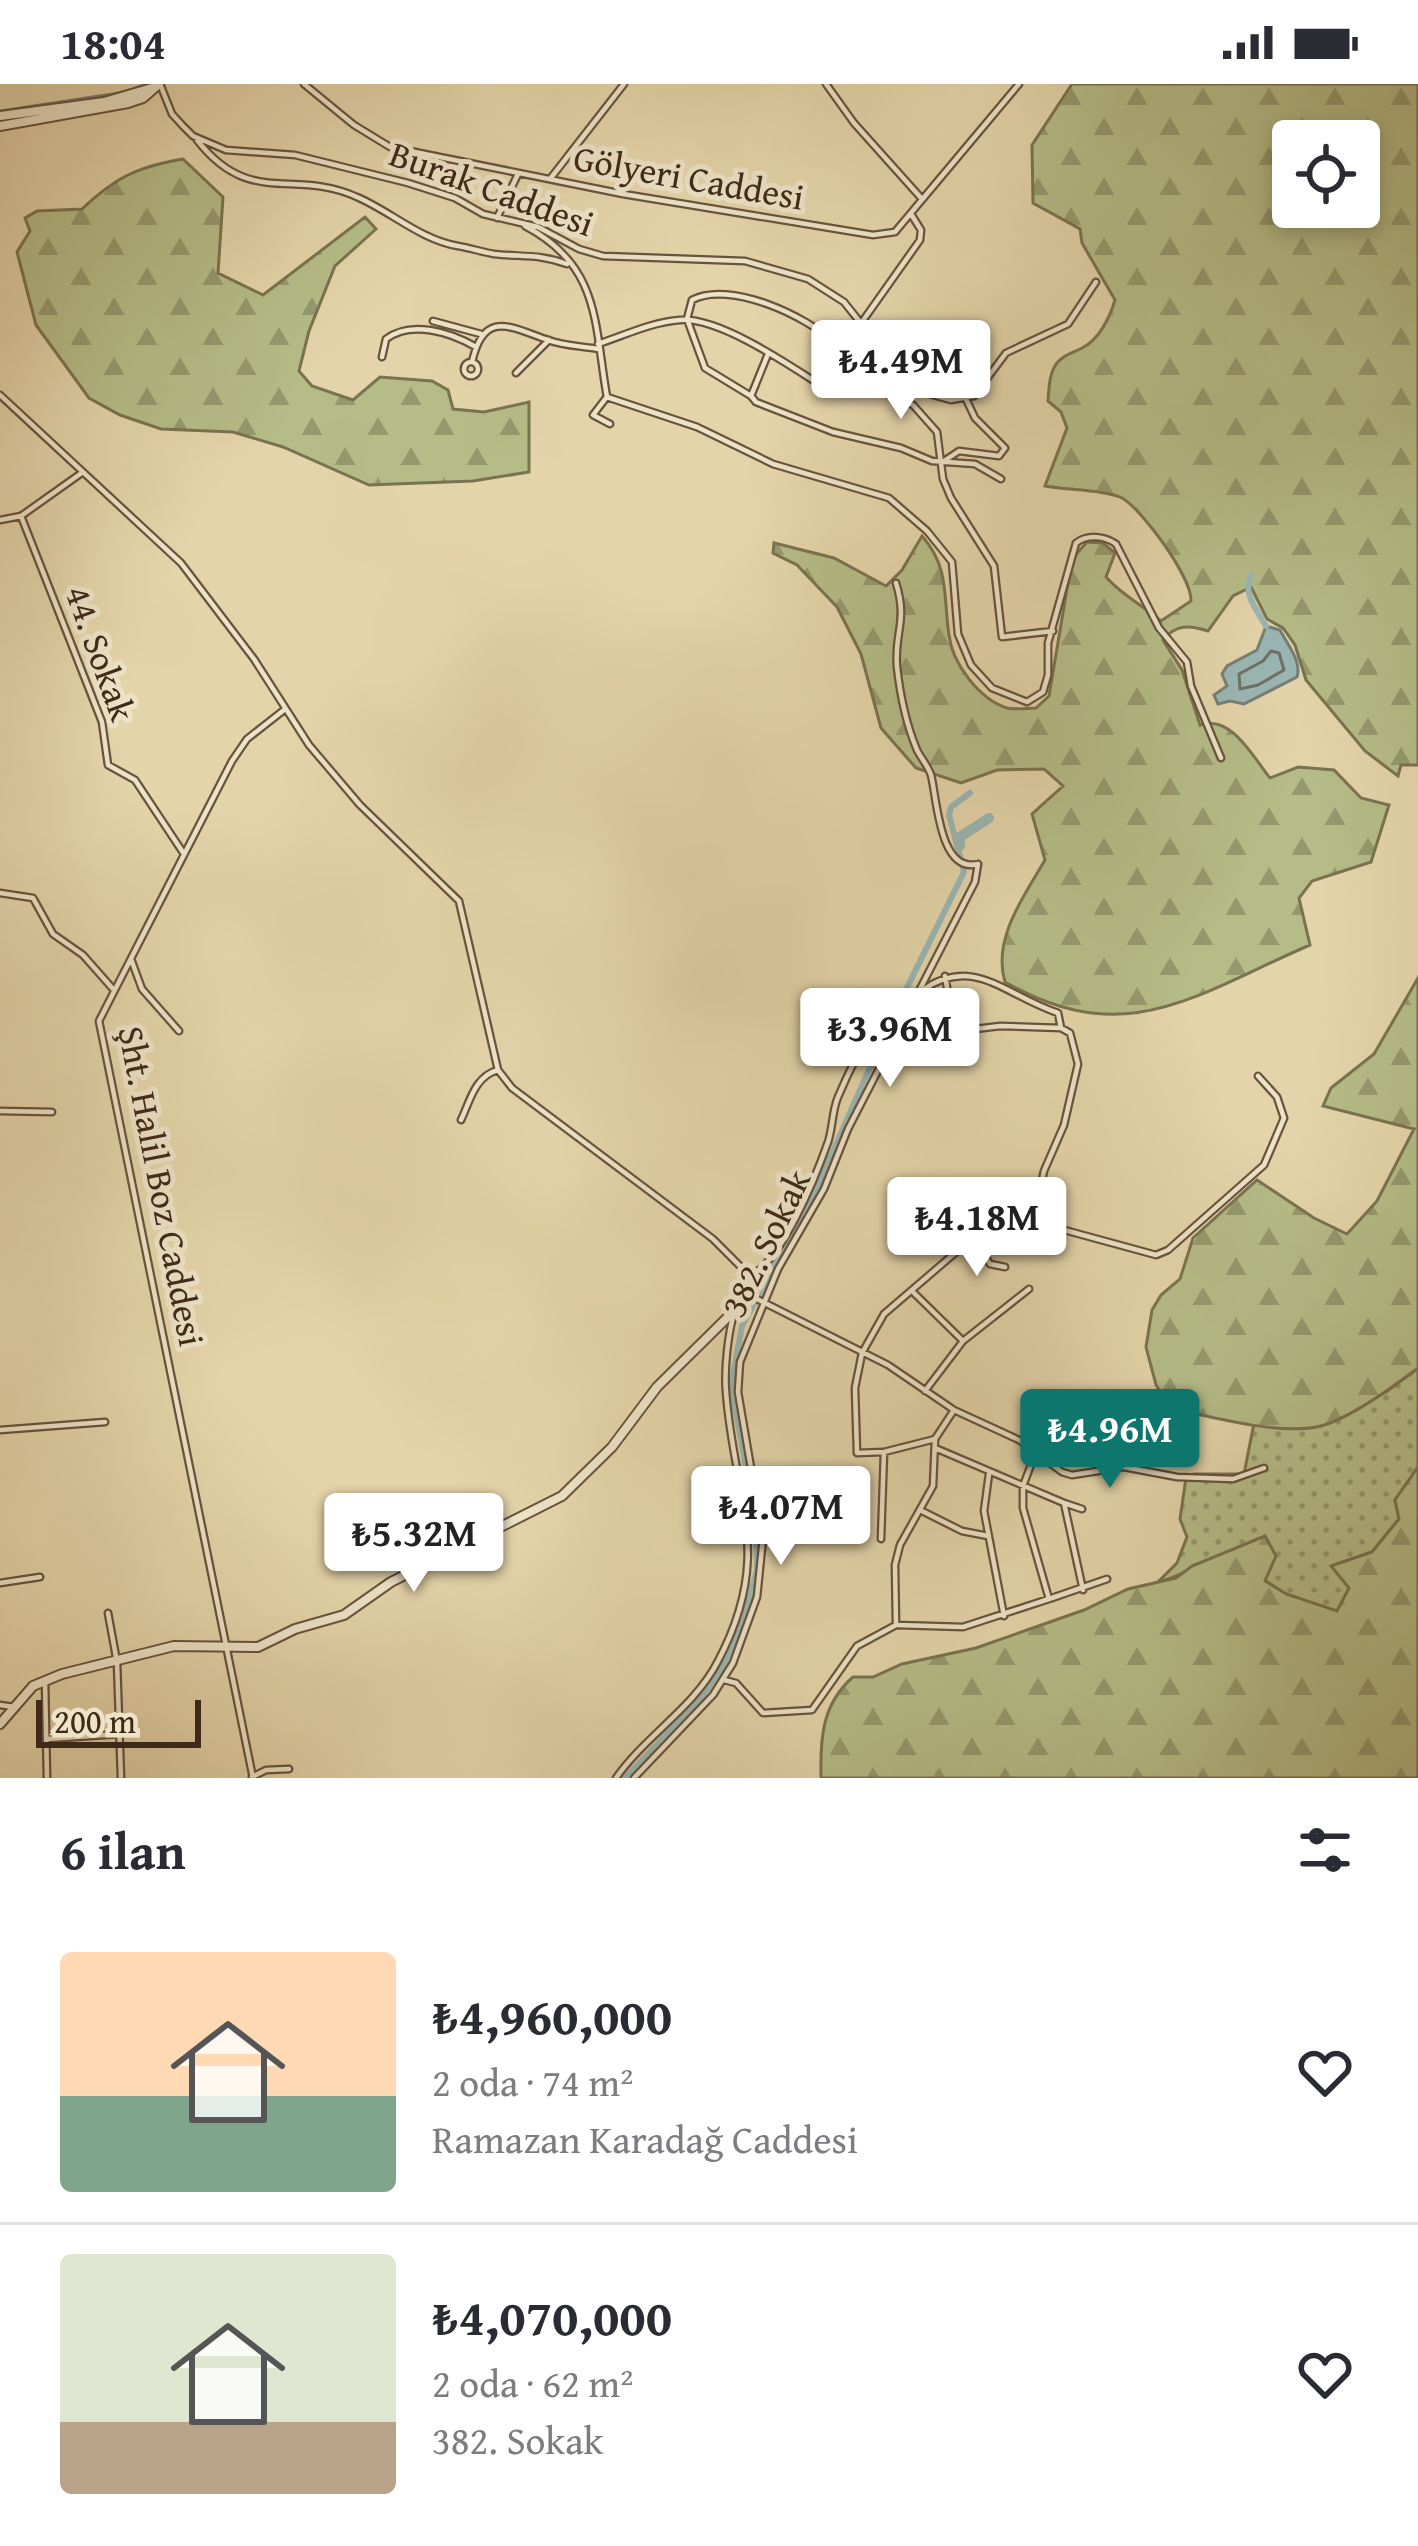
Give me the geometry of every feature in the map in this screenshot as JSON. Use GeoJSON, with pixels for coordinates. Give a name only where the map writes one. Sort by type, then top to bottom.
{"type":"FeatureCollection","features":[{"type":"Feature","properties":{"kind":"street"},"geometry":{"type":"LineString","coordinates":[[0,116],[128,97],[159,84]]}},
{"type":"Feature","properties":{"kind":"street"},"geometry":{"type":"LineString","coordinates":[[0,126],[128,104],[159,84]]}},
{"type":"Feature","properties":{"kind":"street"},"geometry":{"type":"LineString","coordinates":[[159,84],[172,114],[193,136],[230,172],[254,183],[321,185],[357,196],[454,246],[494,254],[546,256],[572,267]]}},
{"type":"Feature","properties":{"kind":"street","name":"Gölyeri Caddesi"},"geometry":{"type":"LineString","coordinates":[[304,84],[390,147],[549,180],[873,236],[896,232],[911,214]]}},
{"type":"Feature","properties":{"kind":"street"},"geometry":{"type":"LineString","coordinates":[[549,180],[624,84]]}},
{"type":"Feature","properties":{"kind":"street"},"geometry":{"type":"LineString","coordinates":[[826,84],[922,200]]}},
{"type":"Feature","properties":{"kind":"street"},"geometry":{"type":"LineString","coordinates":[[862,322],[920,240],[921,230],[911,214],[1019,84]]}},
{"type":"Feature","properties":{"kind":"street","name":"Burak Caddesi"},"geometry":{"type":"LineString","coordinates":[[193,136],[226,150],[295,155],[408,183],[497,218],[538,226],[579,249],[603,256],[704,258],[776,268],[832,292],[922,392],[966,399]]}},
{"type":"Feature","properties":{"kind":"street"},"geometry":{"type":"LineString","coordinates":[[497,218],[518,174]]}},
{"type":"Feature","properties":{"kind":"street"},"geometry":{"type":"LineString","coordinates":[[525,226],[557,248],[593,299],[607,397],[592,415],[610,424]]}},
{"type":"Feature","properties":{"kind":"street"},"geometry":{"type":"LineString","coordinates":[[941,463],[958,452],[999,456],[1006,448],[975,418],[966,399],[984,386],[1006,353],[1068,324],[1096,282]]}},
{"type":"Feature","properties":{"kind":"street"},"geometry":{"type":"LineString","coordinates":[[1001,479],[975,464],[941,463],[770,409],[705,368],[687,319],[692,300],[701,295],[744,297],[795,317],[844,354],[852,379],[913,405],[924,415],[937,432],[941,463],[951,498],[994,566],[1002,637],[1053,631]]}},
{"type":"Feature","properties":{"kind":"street"},"geometry":{"type":"LineString","coordinates":[[472,362],[481,334],[488,328],[519,328],[549,340],[598,346],[656,323],[687,319],[768,354],[825,388]]}},
{"type":"Feature","properties":{"kind":"street"},"geometry":{"type":"LineString","coordinates":[[434,321],[481,334]]}},
{"type":"Feature","properties":{"kind":"street"},"geometry":{"type":"LineString","coordinates":[[382,357],[386,340],[406,328],[456,336],[476,347]]}},
{"type":"Feature","properties":{"kind":"street"},"geometry":{"type":"LineString","coordinates":[[516,373],[549,340]]}},
{"type":"Feature","properties":{"kind":"street"},"geometry":{"type":"LineString","coordinates":[[751,396],[768,354]]}},
{"type":"Feature","properties":{"kind":"street"},"geometry":{"type":"LineString","coordinates":[[0,395],[181,563],[254,658],[284,710],[360,805],[458,902],[498,1070],[512,1088],[712,1239],[750,1276]]}},
{"type":"Feature","properties":{"kind":"street"},"geometry":{"type":"LineString","coordinates":[[607,397],[697,428],[773,464],[889,498],[952,562],[958,634],[970,665],[992,688],[1027,702],[1043,692],[1068,562],[1076,543],[1082,538],[1107,538],[1133,571],[1159,628],[1187,662],[1191,686],[1222,758]]}},
{"type":"Feature","properties":{"kind":"street"},"geometry":{"type":"LineString","coordinates":[[0,520],[21,516],[83,472]]}},
{"type":"Feature","properties":{"kind":"street","name":"44. Sokak"},"geometry":{"type":"LineString","coordinates":[[21,516],[102,722],[108,765],[136,780],[184,854]]}},
{"type":"Feature","properties":{"kind":"street","name":"382. Sokak"},"geometry":{"type":"LineString","coordinates":[[634,1778],[723,1680],[757,1597],[763,1538],[738,1392],[740,1362],[762,1302],[824,1189],[892,1040],[975,882],[978,864],[959,863],[935,812],[931,776],[904,710],[896,661],[904,608],[896,583]]}},
{"type":"Feature","properties":{"kind":"street","name":"Şht. Halil Boz Caddesi"},"geometry":{"type":"LineString","coordinates":[[253,1778],[99,1021],[232,761],[247,739],[284,710]]}},
{"type":"Feature","properties":{"kind":"street"},"geometry":{"type":"LineString","coordinates":[[0,893],[33,898],[53,934],[83,955],[114,990]]}},
{"type":"Feature","properties":{"kind":"street"},"geometry":{"type":"LineString","coordinates":[[131,959],[142,989],[179,1031]]}},
{"type":"Feature","properties":{"kind":"street"},"geometry":{"type":"LineString","coordinates":[[918,993],[945,976],[966,974],[1058,1013],[1061,1028]]}},
{"type":"Feature","properties":{"kind":"street"},"geometry":{"type":"LineString","coordinates":[[945,976],[955,1033]]}},
{"type":"Feature","properties":{"kind":"street"},"geometry":{"type":"LineString","coordinates":[[750,1276],[761,1271],[774,1253],[812,1184],[829,1139],[834,1105],[885,1006]]}},
{"type":"Feature","properties":{"kind":"street"},"geometry":{"type":"LineString","coordinates":[[892,1040],[1000,1026],[1061,1028],[1070,1033],[1078,1064],[1034,1216]]}},
{"type":"Feature","properties":{"kind":"street"},"geometry":{"type":"LineString","coordinates":[[461,1120],[478,1082],[498,1070]]}},
{"type":"Feature","properties":{"kind":"street"},"geometry":{"type":"LineString","coordinates":[[1034,1216],[1057,1228],[1156,1255],[1168,1250],[1264,1165],[1284,1118],[1277,1097],[1258,1076]]}},
{"type":"Feature","properties":{"kind":"street"},"geometry":{"type":"LineString","coordinates":[[0,1111],[52,1112]]}},
{"type":"Feature","properties":{"kind":"street"},"geometry":{"type":"LineString","coordinates":[[935,1439],[857,1454],[855,1388],[862,1353],[884,1314],[962,1247],[1034,1216]]}},
{"type":"Feature","properties":{"kind":"street"},"geometry":{"type":"LineString","coordinates":[[975,1241],[990,1264],[1005,1267]]}},
{"type":"Feature","properties":{"kind":"street"},"geometry":{"type":"LineString","coordinates":[[0,1724],[33,1686],[45,1680],[174,1646],[258,1647],[344,1615],[391,1582],[562,1496],[612,1448],[657,1387],[748,1295],[750,1276]]}},
{"type":"Feature","properties":{"kind":"street"},"geometry":{"type":"LineString","coordinates":[[925,1390],[963,1341],[1029,1289]]}},
{"type":"Feature","properties":{"kind":"street"},"geometry":{"type":"LineString","coordinates":[[913,1292],[963,1341]]}},
{"type":"Feature","properties":{"kind":"street"},"geometry":{"type":"LineString","coordinates":[[748,1295],[862,1353],[954,1410],[1019,1440],[1072,1475],[1124,1467],[1177,1477],[1233,1479],[1264,1468]]}},
{"type":"Feature","properties":{"kind":"street"},"geometry":{"type":"LineString","coordinates":[[616,1778],[709,1678],[728,1641],[748,1581],[744,1496],[725,1388],[736,1309]]}},
{"type":"Feature","properties":{"kind":"street"},"geometry":{"type":"LineString","coordinates":[[896,1625],[900,1545],[935,1478],[935,1439],[954,1410]]}},
{"type":"Feature","properties":{"kind":"street"},"geometry":{"type":"LineString","coordinates":[[0,1430],[105,1422]]}},
{"type":"Feature","properties":{"kind":"street"},"geometry":{"type":"LineString","coordinates":[[935,1448],[1082,1509]]}},
{"type":"Feature","properties":{"kind":"street"},"geometry":{"type":"LineString","coordinates":[[881,1539],[884,1452]]}},
{"type":"Feature","properties":{"kind":"street"},"geometry":{"type":"LineString","coordinates":[[1035,1454],[1023,1486],[1026,1522],[1049,1599]]}},
{"type":"Feature","properties":{"kind":"street"},"geometry":{"type":"LineString","coordinates":[[989,1473],[984,1510],[1004,1616]]}},
{"type":"Feature","properties":{"kind":"street"},"geometry":{"type":"LineString","coordinates":[[1064,1503],[1083,1590]]}},
{"type":"Feature","properties":{"kind":"street"},"geometry":{"type":"LineString","coordinates":[[921,1510],[962,1531],[988,1536]]}},
{"type":"Feature","properties":{"kind":"street"},"geometry":{"type":"LineString","coordinates":[[0,1583],[40,1577]]}},
{"type":"Feature","properties":{"kind":"street"},"geometry":{"type":"LineString","coordinates":[[723,1680],[736,1682],[763,1713],[812,1710],[857,1646],[896,1625],[963,1627],[1107,1579]]}},
{"type":"Feature","properties":{"kind":"street"},"geometry":{"type":"LineString","coordinates":[[108,1613],[117,1662],[122,1778]]}},
{"type":"Feature","properties":{"kind":"street"},"geometry":{"type":"LineString","coordinates":[[45,1680],[47,1778]]}},
{"type":"Feature","properties":{"kind":"street"},"geometry":{"type":"LineString","coordinates":[[0,1705],[14,1707]]}},
{"type":"Feature","properties":{"kind":"street"},"geometry":{"type":"LineString","coordinates":[[47,1739],[119,1734]]}},
{"type":"Feature","properties":{"kind":"street"},"geometry":{"type":"LineString","coordinates":[[253,1778],[266,1770],[289,1769]]}},
{"type":"Feature","properties":{"kind":"green space"},"geometry":{"type":"Polygon","coordinates":[[[1072,84],[1418,84],[1418,765],[1401,765],[1398,776],[1365,751],[1306,680],[1295,645],[1283,628],[1267,619],[1251,587],[1233,596],[1208,631],[1183,627],[1168,635],[1163,640],[1182,670],[1200,725],[1211,723],[1231,731],[1270,778],[1298,767],[1334,770],[1361,798],[1389,805],[1371,862],[1312,881],[1299,898],[1310,945],[1196,996],[1126,1014],[1088,1012],[1049,1002],[1005,982],[1006,934],[1045,860],[1032,814],[1063,786],[1044,769],[997,770],[961,783],[916,768],[881,728],[861,654],[837,607],[797,565],[773,553],[774,543],[834,558],[886,586],[902,570],[922,536],[941,571],[955,657],[977,688],[1010,709],[1036,708],[1049,696],[1072,559],[1087,542],[1103,543],[1115,553],[1106,577],[1161,621],[1191,601],[1175,561],[1131,505],[1106,493],[1045,486],[1067,428],[1061,412],[1048,401],[1052,371],[1063,358],[1094,340],[1115,300],[1082,243],[1080,229],[1033,203],[1032,145],[1072,84]]]}},
{"type":"Feature","properties":{"kind":"green space"},"geometry":{"type":"Polygon","coordinates":[[[183,159],[223,197],[218,273],[263,295],[365,217],[376,229],[335,266],[299,371],[312,386],[353,400],[380,377],[432,381],[448,390],[453,409],[484,412],[529,402],[529,472],[473,481],[369,485],[283,447],[233,432],[161,429],[89,398],[36,325],[17,252],[30,231],[25,218],[37,211],[82,209],[128,175],[183,159]]]}},
{"type":"Feature","properties":{"kind":"green space"},"geometry":{"type":"Polygon","coordinates":[[[1418,978],[1418,1368],[1358,1409],[1321,1426],[1267,1427],[1171,1408],[1156,1385],[1146,1347],[1152,1310],[1180,1279],[1193,1238],[1257,1180],[1347,1234],[1377,1201],[1414,1129],[1323,1106],[1331,1088],[1374,1054],[1418,978]]]}},
{"type":"Feature","properties":{"kind":"green space"},"geometry":{"type":"Polygon","coordinates":[[[1418,1368],[1418,1467],[1395,1500],[1399,1519],[1372,1552],[1332,1566],[1350,1588],[1337,1612],[1286,1594],[1224,1554],[1158,1582],[1177,1563],[1187,1537],[1180,1519],[1186,1478],[1244,1474],[1254,1423],[1321,1426],[1386,1392],[1418,1368]]]}},
{"type":"Feature","properties":{"kind":"green space"},"geometry":{"type":"Polygon","coordinates":[[[1418,1467],[1418,1778],[821,1778],[829,1710],[853,1677],[873,1677],[902,1664],[976,1648],[1084,1610],[1128,1589],[1176,1578],[1192,1566],[1265,1536],[1276,1556],[1265,1581],[1286,1594],[1337,1611],[1349,1588],[1331,1566],[1372,1552],[1399,1519],[1395,1500],[1418,1467]]]}},
{"type":"Feature","properties":{"kind":"water"},"geometry":{"type":"Polygon","coordinates":[[[1266,626],[1280,630],[1296,659],[1297,677],[1244,704],[1218,704],[1214,695],[1227,686],[1222,674],[1227,666],[1257,650],[1266,626]]]}},
{"type":"Feature","properties":{"kind":"waterway"},"geometry":{"type":"LineString","coordinates":[[0,111],[126,92],[146,84]]}},
{"type":"Feature","properties":{"kind":"waterway"},"geometry":{"type":"LineString","coordinates":[[1251,576],[1249,595],[1266,626]]}},
{"type":"Feature","properties":{"kind":"waterway"},"geometry":{"type":"LineString","coordinates":[[625,1778],[701,1698],[725,1662],[745,1615],[757,1570],[756,1519],[731,1387],[742,1326],[816,1190],[890,1022],[964,872],[949,815],[951,807],[970,793]]}},
{"type":"Feature","properties":{"kind":"waterway"},"geometry":{"type":"LineString","coordinates":[[960,846],[960,837],[989,818]]}}]}
